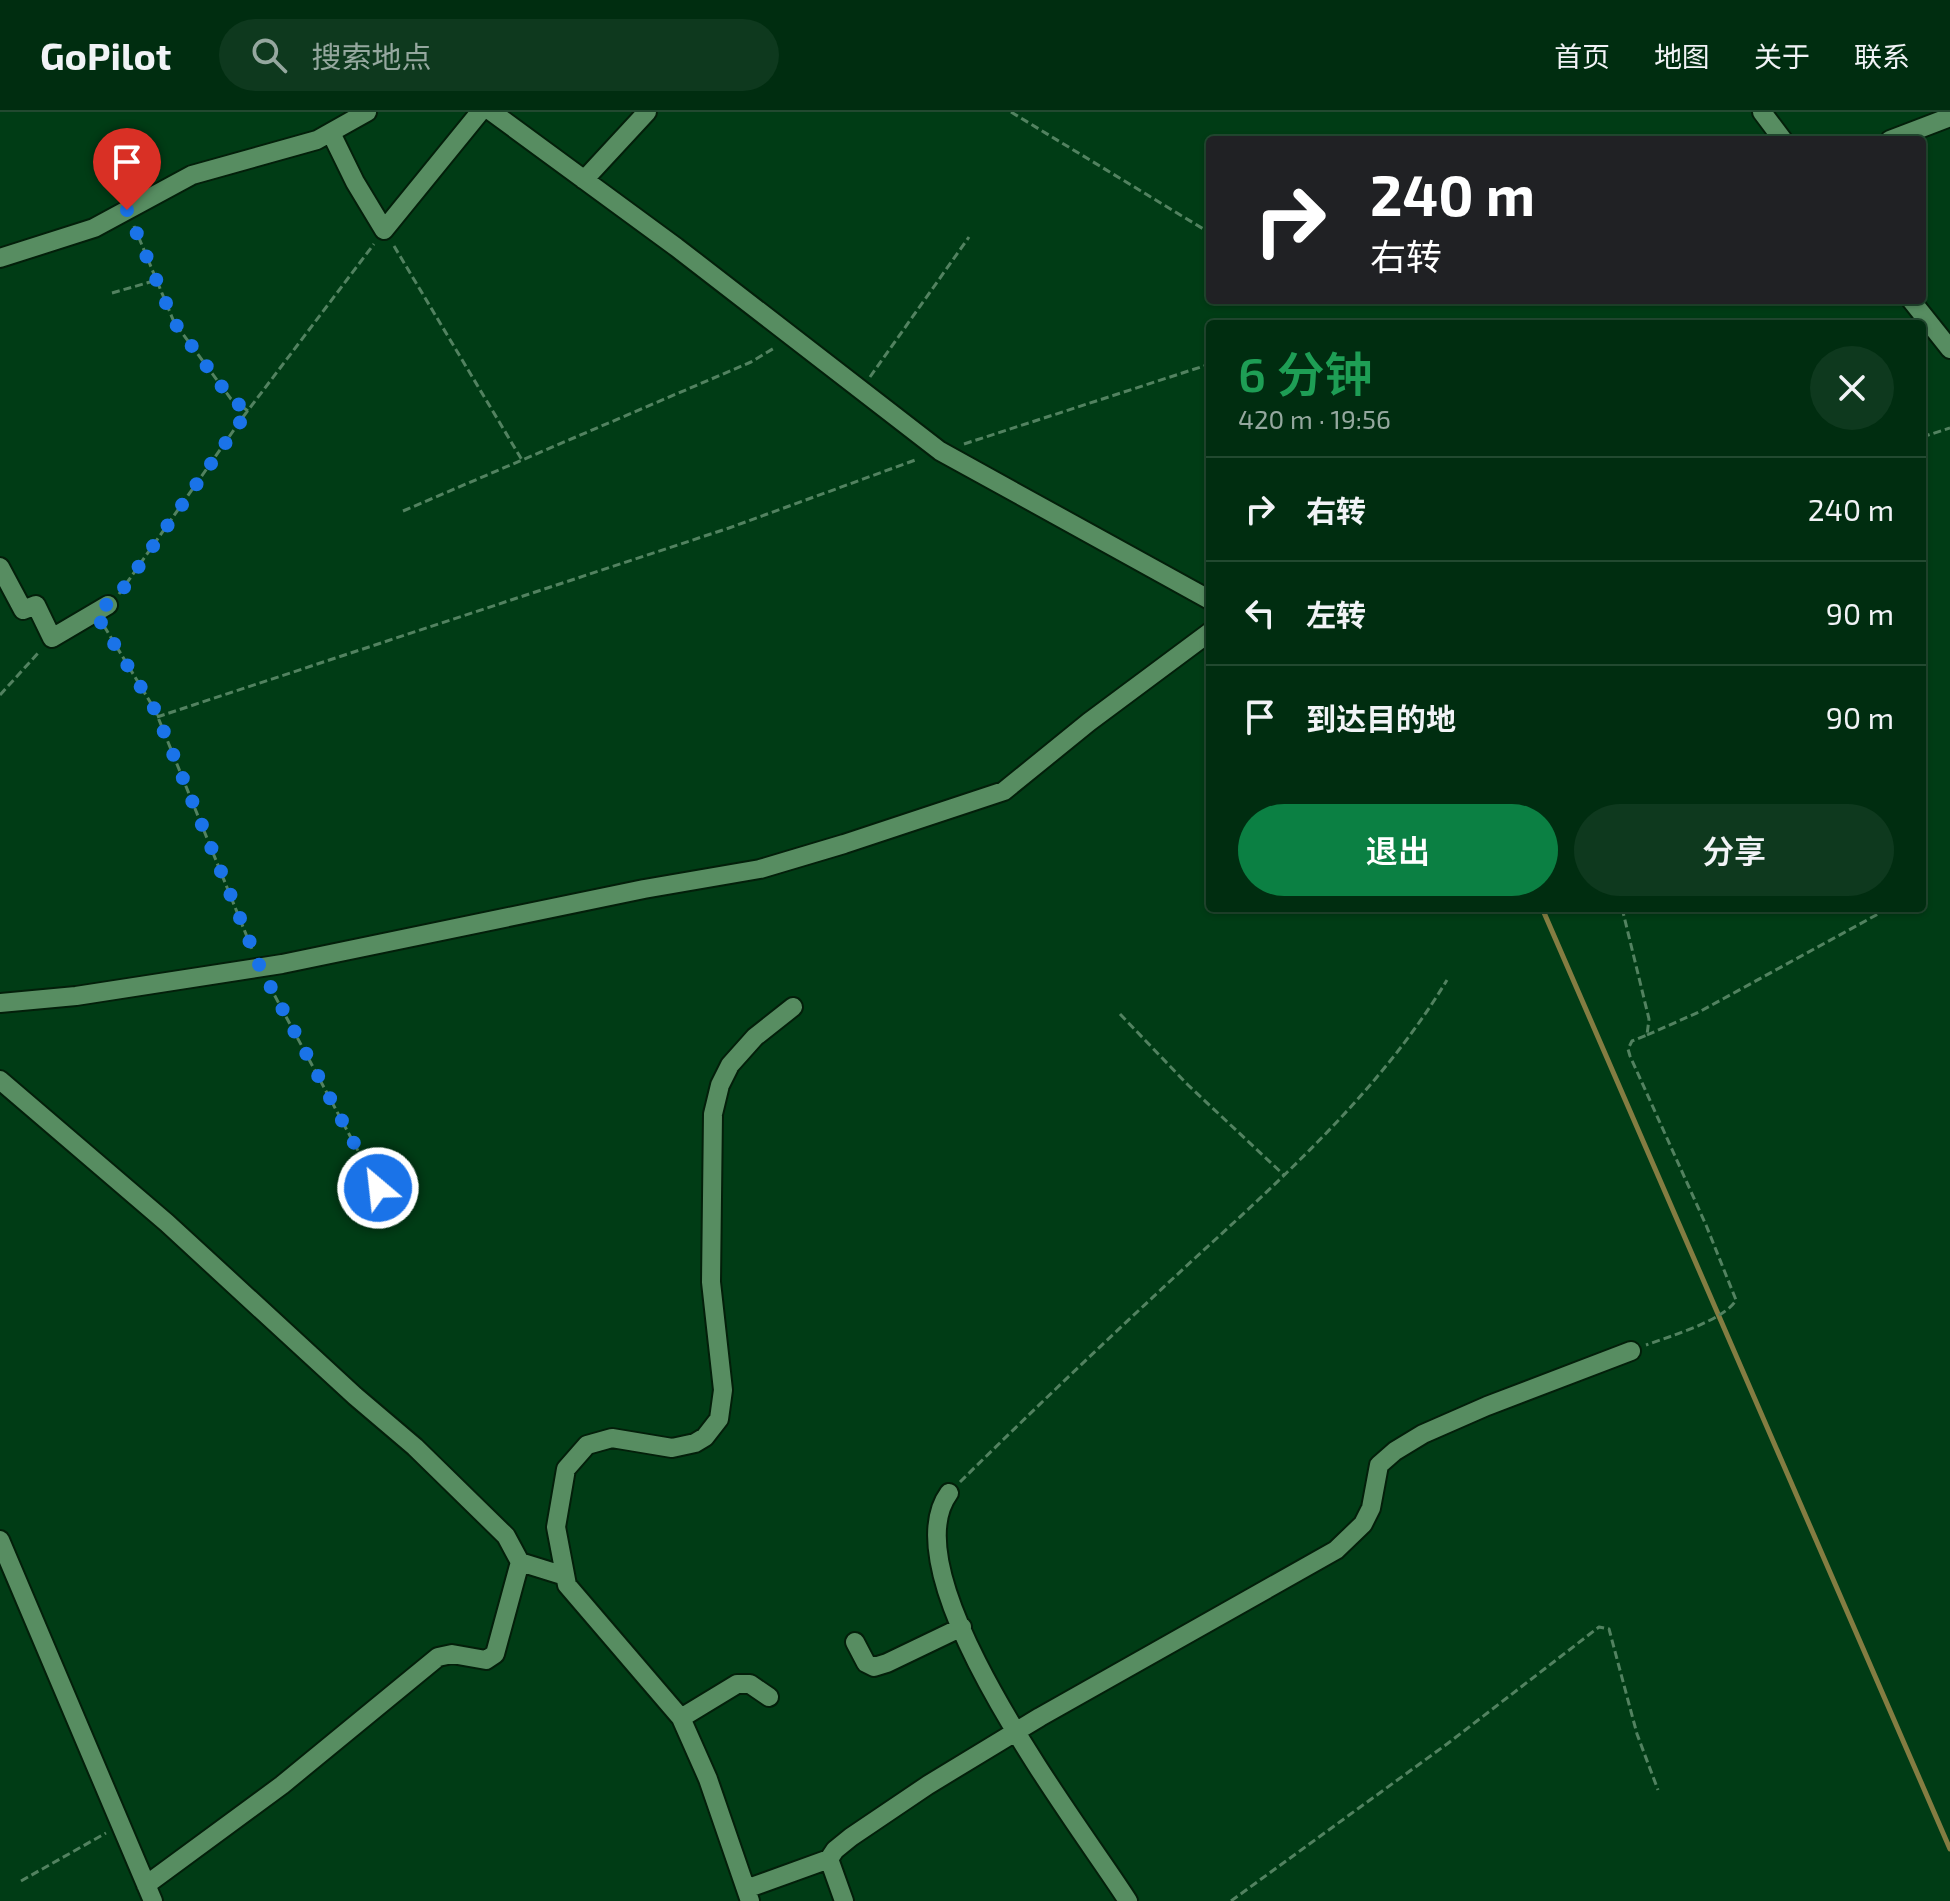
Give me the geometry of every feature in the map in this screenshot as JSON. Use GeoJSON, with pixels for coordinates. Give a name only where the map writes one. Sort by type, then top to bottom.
{"type":"FeatureCollection","features":[{"type":"Feature","properties":{"kind":"street"},"geometry":{"type":"LineString","coordinates":[[0,258],[76,235],[192,175],[317,140],[367,112]]}},
{"type":"Feature","properties":{"kind":"street"},"geometry":{"type":"LineString","coordinates":[[331,133],[355,182],[384,230],[480,112]]}},
{"type":"Feature","properties":{"kind":"street"},"geometry":{"type":"LineString","coordinates":[[492,112],[944,453],[1206,598]]}},
{"type":"Feature","properties":{"kind":"street"},"geometry":{"type":"LineString","coordinates":[[584,180],[647,112]]}},
{"type":"Feature","properties":{"kind":"street"},"geometry":{"type":"LineString","coordinates":[[1762,112],[1780,136]]}},
{"type":"Feature","properties":{"kind":"street"},"geometry":{"type":"LineString","coordinates":[[1900,136],[1950,117]]}},
{"type":"Feature","properties":{"kind":"street"},"geometry":{"type":"LineString","coordinates":[[1914,304],[1950,349]]}},
{"type":"Feature","properties":{"kind":"street"},"geometry":{"type":"LineString","coordinates":[[0,567],[23,610],[36,605],[53,638],[102,609]]}},
{"type":"Feature","properties":{"kind":"street"},"geometry":{"type":"LineString","coordinates":[[0,1003],[76,996],[260,967],[644,889],[760,869],[992,798],[1206,635]]}},
{"type":"Feature","properties":{"kind":"street"},"geometry":{"type":"LineString","coordinates":[[793,1007],[755,1037],[730,1065],[720,1085],[713,1114],[711,1282],[723,1390],[719,1419],[705,1437],[695,1443],[672,1448],[612,1438],[587,1445],[566,1469],[556,1527],[567,1585],[681,1718],[708,1779],[748,1895],[829,1859],[835,1850],[881,1815],[1015,1732],[1336,1550],[1363,1524],[1371,1508],[1379,1465],[1395,1451],[1423,1434],[1487,1406],[1631,1351]]}},
{"type":"Feature","properties":{"kind":"street"},"geometry":{"type":"LineString","coordinates":[[0,1080],[167,1223],[415,1447],[506,1536],[520,1562],[495,1654],[486,1660],[452,1654],[438,1657],[149,1893],[0,1540]]}},
{"type":"Feature","properties":{"kind":"street"},"geometry":{"type":"LineString","coordinates":[[949,1493],[940,1507],[935,1532],[942,1578],[962,1627],[989,1688],[1015,1732],[1128,1901]]}},
{"type":"Feature","properties":{"kind":"street"},"geometry":{"type":"LineString","coordinates":[[520,1562],[565,1576]]}},
{"type":"Feature","properties":{"kind":"street"},"geometry":{"type":"LineString","coordinates":[[855,1642],[866,1663],[874,1667],[962,1627]]}},
{"type":"Feature","properties":{"kind":"street"},"geometry":{"type":"LineString","coordinates":[[681,1718],[737,1684],[750,1684],[769,1697]]}},
{"type":"Feature","properties":{"kind":"street"},"geometry":{"type":"LineString","coordinates":[[829,1859],[844,1901]]}},
{"type":"Feature","properties":{"kind":"path"},"geometry":{"type":"LineString","coordinates":[[1011,112],[1206,231]]}},
{"type":"Feature","properties":{"kind":"path"},"geometry":{"type":"LineString","coordinates":[[127,210],[174,322],[231,399],[248,411]]}},
{"type":"Feature","properties":{"kind":"path"},"geometry":{"type":"LineString","coordinates":[[378,1188],[260,967],[157,717],[102,609],[134,574],[176,509],[384,230],[522,460]]}},
{"type":"Feature","properties":{"kind":"path"},"geometry":{"type":"LineString","coordinates":[[861,390],[969,237]]}},
{"type":"Feature","properties":{"kind":"path"},"geometry":{"type":"LineString","coordinates":[[112,293],[157,280]]}},
{"type":"Feature","properties":{"kind":"path"},"geometry":{"type":"LineString","coordinates":[[403,511],[751,362],[793,337]]}},
{"type":"Feature","properties":{"kind":"path"},"geometry":{"type":"LineString","coordinates":[[157,717],[729,528],[962,445],[1206,365]]}},
{"type":"Feature","properties":{"kind":"path"},"geometry":{"type":"LineString","coordinates":[[1926,436],[1950,428]]}},
{"type":"Feature","properties":{"kind":"path"},"geometry":{"type":"LineString","coordinates":[[0,695],[53,638]]}},
{"type":"Feature","properties":{"kind":"path"},"geometry":{"type":"LineString","coordinates":[[1623,912],[1649,1014],[1647,1035]]}},
{"type":"Feature","properties":{"kind":"path"},"geometry":{"type":"LineString","coordinates":[[1631,1351],[1717,1316],[1732,1307],[1736,1300],[1630,1056],[1628,1049],[1632,1041],[1699,1012],[1882,912]]}},
{"type":"Feature","properties":{"kind":"path"},"geometry":{"type":"LineString","coordinates":[[949,1493],[1111,1336],[1285,1176],[1410,1037],[1447,980]]}},
{"type":"Feature","properties":{"kind":"path"},"geometry":{"type":"LineString","coordinates":[[1120,1014],[1188,1085],[1285,1176]]}},
{"type":"Feature","properties":{"kind":"path"},"geometry":{"type":"LineString","coordinates":[[1231,1901],[1522,1688],[1599,1627],[1609,1629],[1637,1734],[1658,1790]]}},
{"type":"Feature","properties":{"kind":"path"},"geometry":{"type":"LineString","coordinates":[[21,1881],[120,1825]]}},
{"type":"Feature","properties":{"kind":"waterway"},"geometry":{"type":"LineString","coordinates":[[1544,912],[1950,1849]]}},
{"type":"Feature","properties":{"kind":"route"},"geometry":{"type":"LineString","coordinates":[[127,210],[174,322],[231,399],[248,411],[176,509],[118,596],[95,613],[155,710],[260,967],[378,1188]]}}]}
